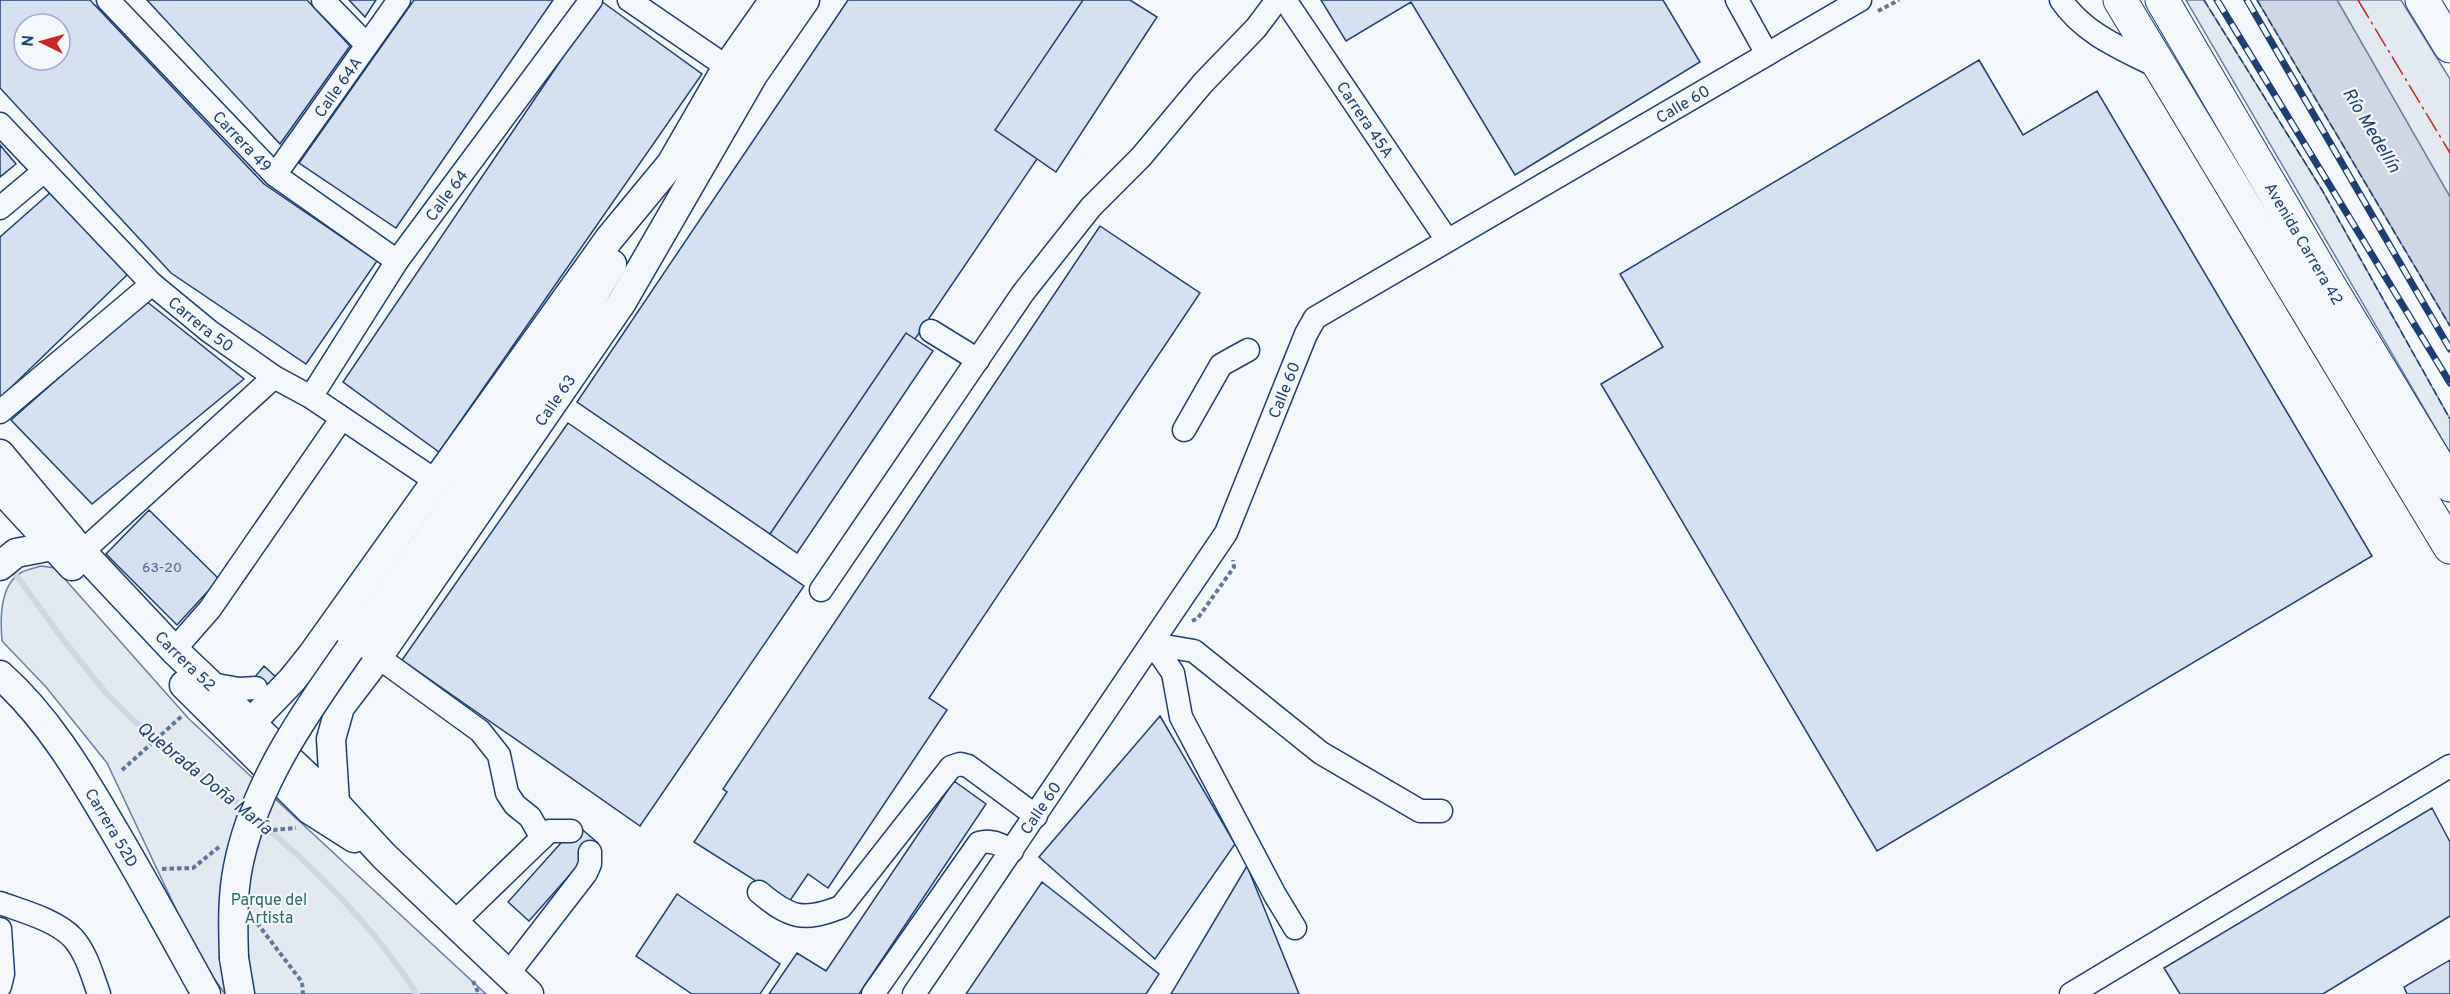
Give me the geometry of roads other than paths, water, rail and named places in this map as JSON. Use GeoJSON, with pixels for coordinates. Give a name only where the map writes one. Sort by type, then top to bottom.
{"type":"FeatureCollection","features":[{"type":"Feature","properties":{"kind":"highway","name":"Avenida Carrera 42"},"geometry":{"type":"LineString","coordinates":[[2120,0],[2450,547]]}},
{"type":"Feature","properties":{"kind":"highway","name":"Avenida Carrera 42"},"geometry":{"type":"LineString","coordinates":[[2162,0],[2324,277],[2450,485]]}},
{"type":"Feature","properties":{"kind":"highway"},"geometry":{"type":"LineString","coordinates":[[2422,0],[2450,46]]}},
{"type":"Feature","properties":{"kind":"main road"},"geometry":{"type":"LineString","coordinates":[[240,994],[234,958],[234,897],[238,866],[249,826],[277,762],[311,704],[515,414],[585,310],[727,67],[774,0]]}},
{"type":"Feature","properties":{"kind":"main road","name":"Calle 63"},"geometry":{"type":"LineString","coordinates":[[336,803],[331,739],[340,707],[378,657],[622,302],[753,75],[805,0]]}},
{"type":"Feature","properties":{"kind":"main road"},"geometry":{"type":"LineString","coordinates":[[244,729],[281,680],[335,623],[609,239],[671,164]]}},
{"type":"Feature","properties":{"kind":"main road","name":"Carrera 52"},"geometry":{"type":"LineString","coordinates":[[0,454],[82,552],[174,650],[211,684],[244,729],[310,810],[384,856]]}},
{"type":"Feature","properties":{"kind":"main road","name":"Carrera 52"},"geometry":{"type":"LineString","coordinates":[[0,488],[167,668],[336,803],[384,856],[529,994]]}},
{"type":"Feature","properties":{"kind":"main road"},"geometry":{"type":"LineString","coordinates":[[0,566],[16,553],[52,546]]}},
{"type":"Feature","properties":{"kind":"main road"},"geometry":{"type":"LineString","coordinates":[[335,623],[336,640],[339,646],[350,655],[378,657]]}},
{"type":"Feature","properties":{"kind":"main road"},"geometry":{"type":"LineString","coordinates":[[281,680],[327,669],[337,680],[340,707]]}},
{"type":"Feature","properties":{"kind":"main road","name":"Carrera 52D"},"geometry":{"type":"LineString","coordinates":[[0,675],[34,708],[61,744],[140,873],[206,994]]}},
{"type":"Feature","properties":{"kind":"street","name":"Carrera 49"},"geometry":{"type":"LineString","coordinates":[[108,0],[276,175],[397,261]]}},
{"type":"Feature","properties":{"kind":"street"},"geometry":{"type":"LineString","coordinates":[[323,0],[367,45]]}},
{"type":"Feature","properties":{"kind":"street","name":"Calle 64A"},"geometry":{"type":"LineString","coordinates":[[276,175],[399,0]]}},
{"type":"Feature","properties":{"kind":"street","name":"Calle 64"},"geometry":{"type":"LineString","coordinates":[[311,397],[397,261],[591,0]]}},
{"type":"Feature","properties":{"kind":"street"},"geometry":{"type":"LineString","coordinates":[[629,0],[727,67]]}},
{"type":"Feature","properties":{"kind":"street"},"geometry":{"type":"LineString","coordinates":[[821,590],[1023,293],[1091,207],[1141,158],[1203,83],[1256,28],[1276,0]]}},
{"type":"Feature","properties":{"kind":"street","name":"Carrera 45A"},"geometry":{"type":"LineString","coordinates":[[1285,0],[1447,240]]}},
{"type":"Feature","properties":{"kind":"street"},"geometry":{"type":"LineString","coordinates":[[1737,0],[1767,54]]}},
{"type":"Feature","properties":{"kind":"street"},"geometry":{"type":"LineString","coordinates":[[2061,0],[2076,19],[2094,34],[2161,69]]}},
{"type":"Feature","properties":{"kind":"street","name":"Calle 60"},"geometry":{"type":"LineString","coordinates":[[914,994],[1036,816],[1160,645],[1226,533],[1306,334],[1315,318],[1767,54],[1864,9]]}},
{"type":"Feature","properties":{"kind":"street","name":"Carrera 50"},"geometry":{"type":"LineString","coordinates":[[0,124],[43,172],[152,284],[209,331],[274,377],[311,397],[436,481]]}},
{"type":"Feature","properties":{"kind":"street"},"geometry":{"type":"LineString","coordinates":[[0,208],[43,172]]}},
{"type":"Feature","properties":{"kind":"street"},"geometry":{"type":"LineString","coordinates":[[0,412],[152,284]]}},
{"type":"Feature","properties":{"kind":"street"},"geometry":{"type":"LineString","coordinates":[[931,332],[978,360]]}},
{"type":"Feature","properties":{"kind":"street"},"geometry":{"type":"LineString","coordinates":[[1184,429],[1221,365],[1248,350]]}},
{"type":"Feature","properties":{"kind":"street"},"geometry":{"type":"LineString","coordinates":[[82,552],[274,377]]}},
{"type":"Feature","properties":{"kind":"street"},"geometry":{"type":"LineString","coordinates":[[174,650],[210,609],[342,418]]}},
{"type":"Feature","properties":{"kind":"street"},"geometry":{"type":"LineString","coordinates":[[1160,645],[1194,651],[1321,753],[1420,811],[1441,811]]}},
{"type":"Feature","properties":{"kind":"street"},"geometry":{"type":"LineString","coordinates":[[1160,645],[1173,673],[1181,717],[1275,895],[1295,928]]}},
{"type":"Feature","properties":{"kind":"street"},"geometry":{"type":"LineString","coordinates":[[378,657],[480,730],[499,755],[507,793],[515,805],[530,818],[542,838]]}},
{"type":"Feature","properties":{"kind":"street"},"geometry":{"type":"LineString","coordinates":[[211,684],[239,689],[281,680]]}},
{"type":"Feature","properties":{"kind":"street"},"geometry":{"type":"LineString","coordinates":[[759,892],[779,909],[797,915],[818,917],[842,908],[951,767],[960,764],[968,766],[1036,816]]}},
{"type":"Feature","properties":{"kind":"street"},"geometry":{"type":"LineString","coordinates":[[2071,994],[2450,766]]}},
{"type":"Feature","properties":{"kind":"street"},"geometry":{"type":"LineString","coordinates":[[454,923],[549,831],[571,831]]}},
{"type":"Feature","properties":{"kind":"street"},"geometry":{"type":"LineString","coordinates":[[873,994],[979,843],[996,842],[1012,851]]}},
{"type":"Feature","properties":{"kind":"street"},"geometry":{"type":"LineString","coordinates":[[508,974],[586,873],[590,864],[590,852]]}},
{"type":"Feature","properties":{"kind":"street"},"geometry":{"type":"LineString","coordinates":[[0,903],[43,919],[72,937],[88,962],[99,994]]}},
{"type":"Feature","properties":{"kind":"street"},"geometry":{"type":"LineString","coordinates":[[0,929],[3,974],[0,986]]}},
{"type":"Feature","properties":{"kind":"water","name":"Río Medellín"},"geometry":{"type":"Polygon","coordinates":[[[2257,0],[2337,0],[2450,197],[2450,326],[2257,0]]]}},
{"type":"Feature","properties":{"kind":"waterway","name":"Quebrada Doña María"},"geometry":{"type":"LineString","coordinates":[[10,567],[106,693],[132,719],[246,810]]}},
{"type":"Feature","properties":{"kind":"waterway","name":"Quebrada Doña María"},"geometry":{"type":"LineString","coordinates":[[258,821],[302,859],[344,902],[383,947],[417,994]]}},
{"type":"Feature","properties":{"kind":"railway"},"geometry":{"type":"LineString","coordinates":[[2217,0],[2450,383]]}},
{"type":"Feature","properties":{"kind":"railway"},"geometry":{"type":"LineString","coordinates":[[2247,0],[2450,349]]}},
{"type":"Feature","properties":{"kind":"park label","name":"Parque del Artista"},"geometry":{"type":"Point","coordinates":[269,908]}}]}
